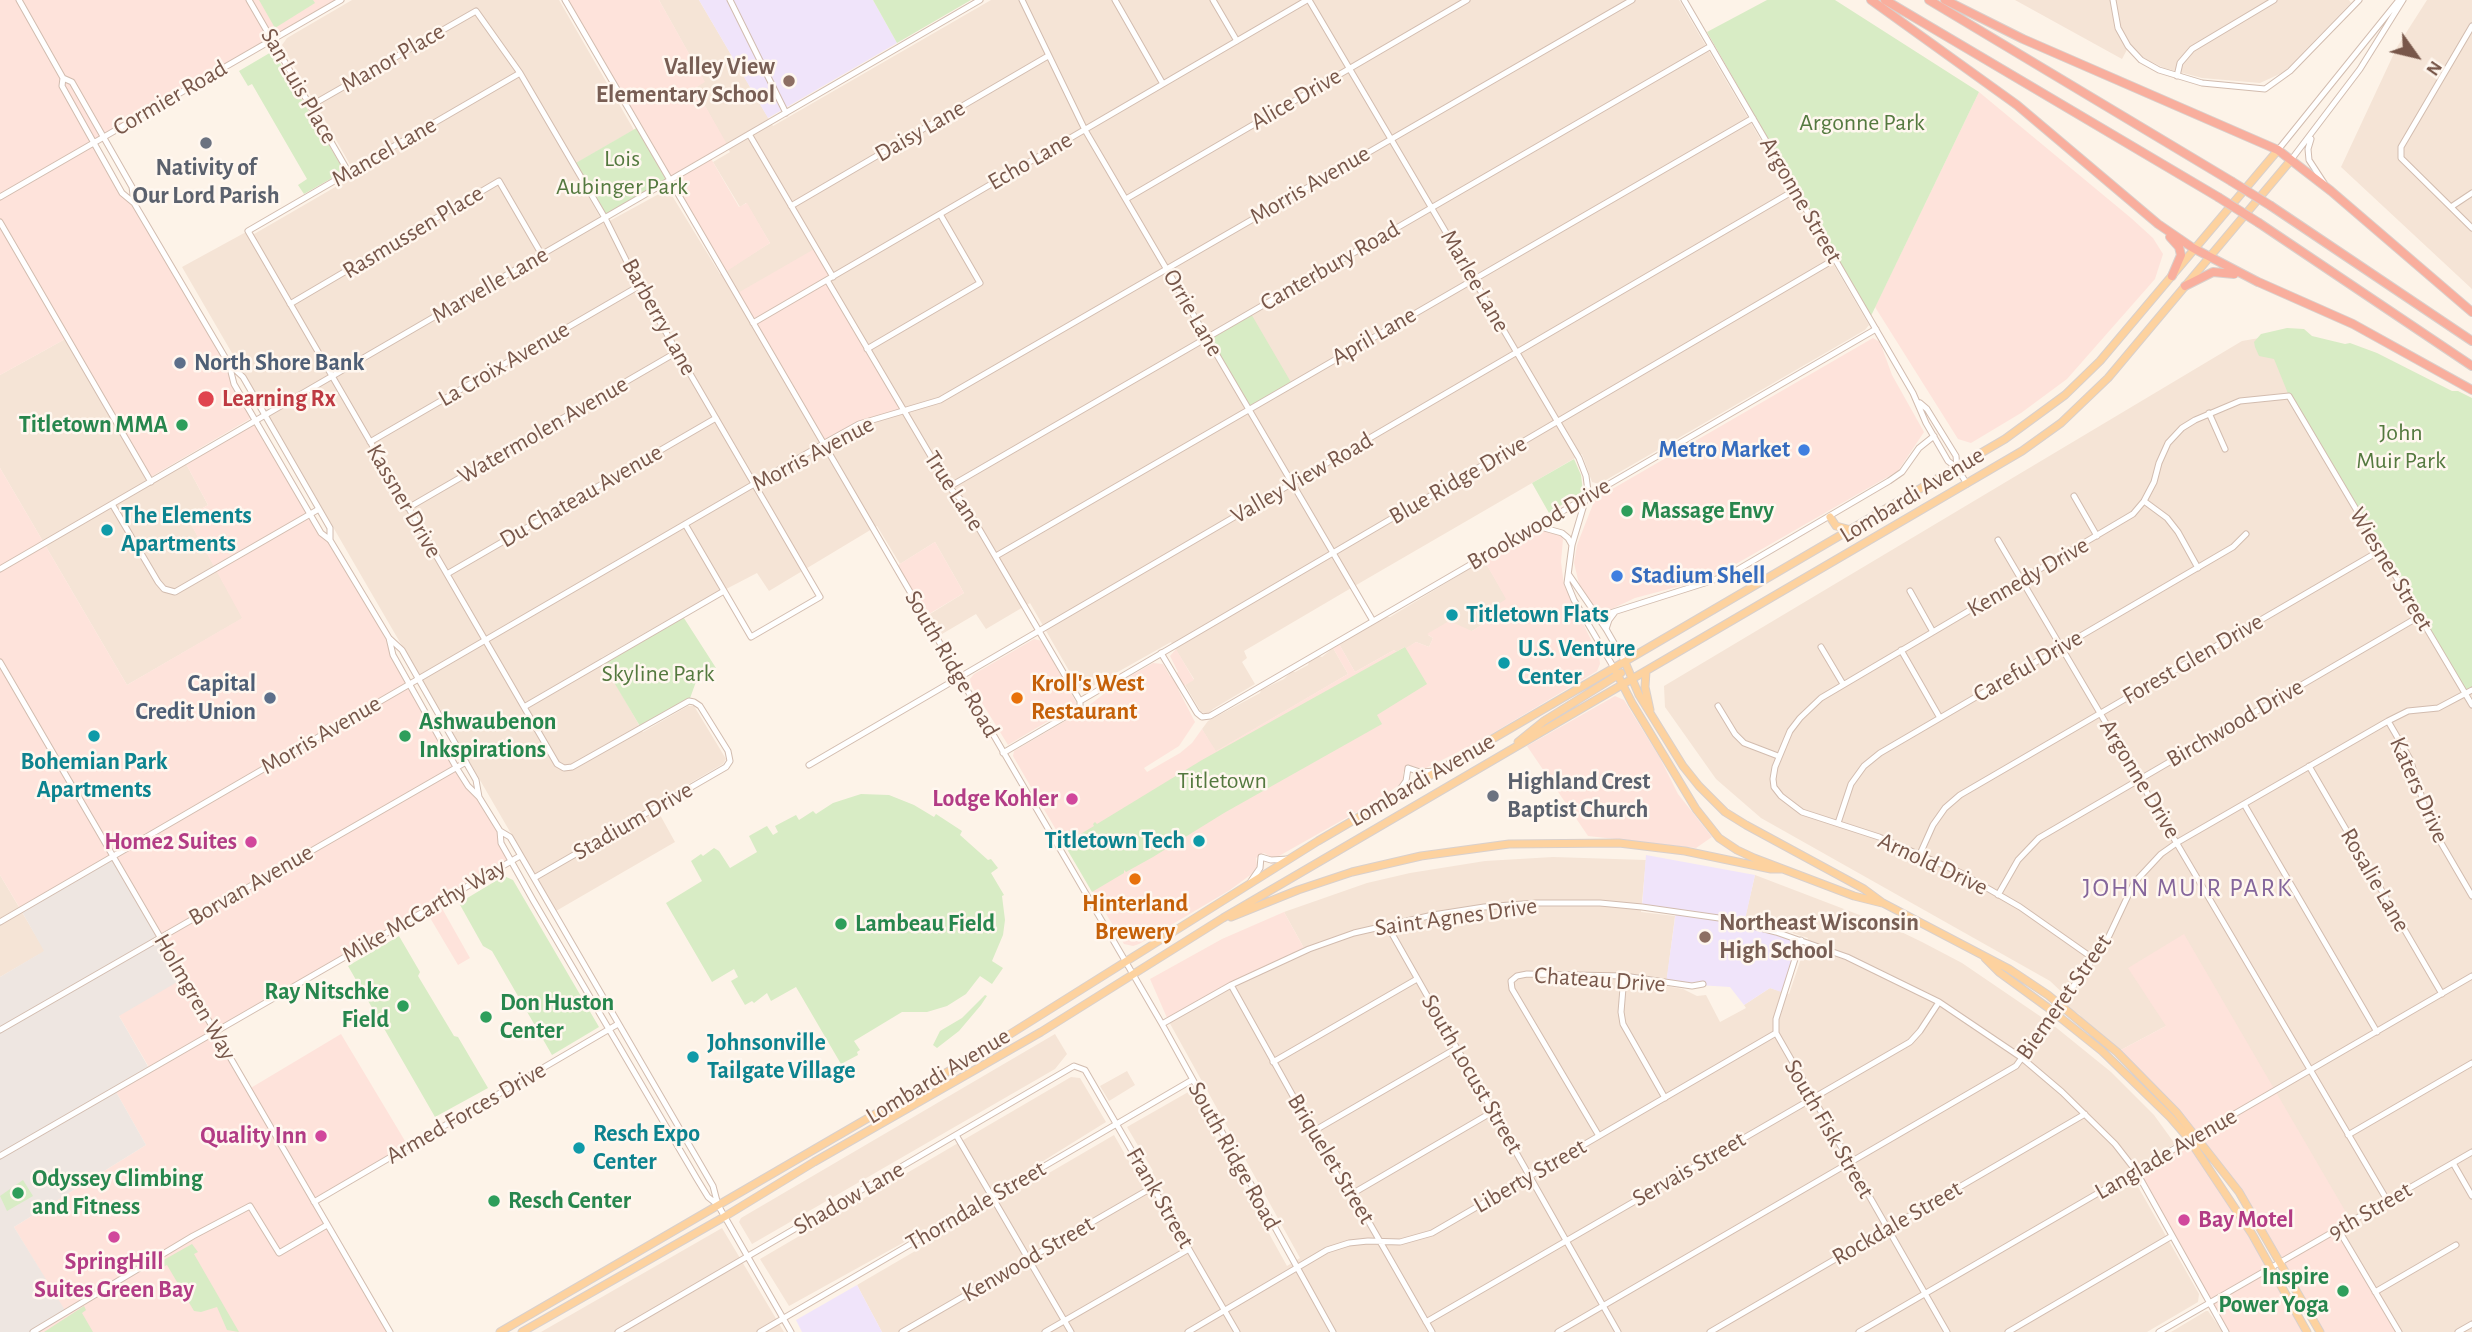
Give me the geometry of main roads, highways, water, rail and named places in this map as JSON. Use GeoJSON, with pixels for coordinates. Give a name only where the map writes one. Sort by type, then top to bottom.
{"type":"FeatureCollection","features":[{"type":"Feature","properties":{"kind":"highway"},"geometry":{"type":"LineString","coordinates":[[1871,0],[2017,105],[2158,224],[2195,249],[2258,282],[2353,324],[2472,390]]}},
{"type":"Feature","properties":{"kind":"highway"},"geometry":{"type":"LineString","coordinates":[[1885,0],[2218,197],[2472,366]]}},
{"type":"Feature","properties":{"kind":"highway"},"geometry":{"type":"LineString","coordinates":[[1929,0],[2271,206],[2472,341]]}},
{"type":"Feature","properties":{"kind":"highway"},"geometry":{"type":"LineString","coordinates":[[1945,0],[2023,39],[2278,150],[2331,191],[2472,312]]}},
{"type":"Feature","properties":{"kind":"highway"},"geometry":{"type":"LineString","coordinates":[[2158,224],[2181,251],[2180,260],[2172,276]]}},
{"type":"Feature","properties":{"kind":"highway"},"geometry":{"type":"LineString","coordinates":[[2185,286],[2218,271],[2258,282]]}},
{"type":"Feature","properties":{"kind":"main road","name":"Lombardi Avenue"},"geometry":{"type":"LineString","coordinates":[[500,1332],[980,1053],[1288,859],[1853,530],[2015,432],[2068,392],[2106,354],[2278,150]]}},
{"type":"Feature","properties":{"kind":"main road","name":"Lombardi Avenue"},"geometry":{"type":"LineString","coordinates":[[522,1332],[1041,1032],[1223,918],[2035,443],[2080,406],[2121,363],[2291,160]]}},
{"type":"Feature","properties":{"kind":"main road"},"geometry":{"type":"LineString","coordinates":[[1830,517],[1836,526],[1853,530]]}},
{"type":"Feature","properties":{"kind":"main road"},"geometry":{"type":"LineString","coordinates":[[1831,542],[1836,526]]}},
{"type":"Feature","properties":{"kind":"main road"},"geometry":{"type":"LineString","coordinates":[[1510,750],[1544,721],[1618,677],[1625,662]]}},
{"type":"Feature","properties":{"kind":"main road"},"geometry":{"type":"LineString","coordinates":[[1625,662],[1651,714],[1696,783],[1737,820],[1859,886],[1883,903],[2015,973],[2061,1005],[2117,1052],[2239,1192],[2320,1332]]}},
{"type":"Feature","properties":{"kind":"main road"},"geometry":{"type":"LineString","coordinates":[[1614,668],[1704,821],[1719,838],[1745,855],[1860,898],[1883,903]]}},
{"type":"Feature","properties":{"kind":"main road"},"geometry":{"type":"LineString","coordinates":[[1646,671],[1645,687],[1651,714]]}},
{"type":"Feature","properties":{"kind":"main road"},"geometry":{"type":"LineString","coordinates":[[1223,918],[1237,916],[1298,890],[1352,872],[1454,850],[1509,844],[1625,844],[1703,854],[1782,869]]}},
{"type":"Feature","properties":{"kind":"main road"},"geometry":{"type":"LineString","coordinates":[[1984,957],[1999,972],[2056,1013],[2193,1137],[2307,1332]]}},
{"type":"Feature","properties":{"kind":"place","name":"Valley View Elementary School"},"geometry":{"type":"Point","coordinates":[789,81]}},
{"type":"Feature","properties":{"kind":"place","name":"Nativity of Our Lord Parish"},"geometry":{"type":"Point","coordinates":[206,143]}},
{"type":"Feature","properties":{"kind":"place","name":"North Shore Bank"},"geometry":{"type":"Point","coordinates":[180,363]}},
{"type":"Feature","properties":{"kind":"place","name":"Learning Rx"},"geometry":{"type":"Point","coordinates":[206,399]}},
{"type":"Feature","properties":{"kind":"place","name":"Titletown MMA"},"geometry":{"type":"Point","coordinates":[182,425]}},
{"type":"Feature","properties":{"kind":"place","name":"Metro Market"},"geometry":{"type":"Point","coordinates":[1804,450]}},
{"type":"Feature","properties":{"kind":"place","name":"Massage Envy"},"geometry":{"type":"Point","coordinates":[1627,511]}},
{"type":"Feature","properties":{"kind":"place","name":"The Elements Apartments"},"geometry":{"type":"Point","coordinates":[107,530]}},
{"type":"Feature","properties":{"kind":"place","name":"Stadium Shell"},"geometry":{"type":"Point","coordinates":[1617,576]}},
{"type":"Feature","properties":{"kind":"place","name":"Titletown Flats"},"geometry":{"type":"Point","coordinates":[1452,615]}},
{"type":"Feature","properties":{"kind":"place","name":"U.S. Venture Center"},"geometry":{"type":"Point","coordinates":[1504,663]}},
{"type":"Feature","properties":{"kind":"place","name":"Capital Credit Union"},"geometry":{"type":"Point","coordinates":[270,698]}},
{"type":"Feature","properties":{"kind":"place","name":"Kroll's West Restaurant"},"geometry":{"type":"Point","coordinates":[1017,698]}},
{"type":"Feature","properties":{"kind":"place","name":"Bohemian Park Apartments"},"geometry":{"type":"Point","coordinates":[94,736]}},
{"type":"Feature","properties":{"kind":"place","name":"Ashwaubenon Inkspirations"},"geometry":{"type":"Point","coordinates":[405,736]}},
{"type":"Feature","properties":{"kind":"place","name":"Highland Crest Baptist Church"},"geometry":{"type":"Point","coordinates":[1493,796]}},
{"type":"Feature","properties":{"kind":"place","name":"Lodge Kohler"},"geometry":{"type":"Point","coordinates":[1072,799]}},
{"type":"Feature","properties":{"kind":"place","name":"Titletown Tech"},"geometry":{"type":"Point","coordinates":[1199,841]}},
{"type":"Feature","properties":{"kind":"place","name":"Home2 Suites"},"geometry":{"type":"Point","coordinates":[251,842]}},
{"type":"Feature","properties":{"kind":"place","name":"Hinterland Brewery"},"geometry":{"type":"Point","coordinates":[1135,879]}},
{"type":"Feature","properties":{"kind":"place","name":"Lambeau Field"},"geometry":{"type":"Point","coordinates":[841,924]}},
{"type":"Feature","properties":{"kind":"place","name":"Northeast Wisconsin High School"},"geometry":{"type":"Point","coordinates":[1705,937]}},
{"type":"Feature","properties":{"kind":"place","name":"Ray Nitschke Field"},"geometry":{"type":"Point","coordinates":[403,1006]}},
{"type":"Feature","properties":{"kind":"place","name":"Don Huston Center"},"geometry":{"type":"Point","coordinates":[486,1017]}},
{"type":"Feature","properties":{"kind":"place","name":"Johnsonville Tailgate Village"},"geometry":{"type":"Point","coordinates":[693,1057]}},
{"type":"Feature","properties":{"kind":"place","name":"Quality Inn"},"geometry":{"type":"Point","coordinates":[321,1136]}},
{"type":"Feature","properties":{"kind":"place","name":"Resch Expo Center"},"geometry":{"type":"Point","coordinates":[579,1148]}},
{"type":"Feature","properties":{"kind":"place","name":"Odyssey Climbing and Fitness"},"geometry":{"type":"Point","coordinates":[18,1193]}},
{"type":"Feature","properties":{"kind":"place","name":"Resch Center"},"geometry":{"type":"Point","coordinates":[494,1201]}},
{"type":"Feature","properties":{"kind":"place","name":"Bay Motel"},"geometry":{"type":"Point","coordinates":[2184,1220]}},
{"type":"Feature","properties":{"kind":"place","name":"SpringHill Suites Green Bay"},"geometry":{"type":"Point","coordinates":[114,1237]}},
{"type":"Feature","properties":{"kind":"place","name":"Inspire Power Yoga"},"geometry":{"type":"Point","coordinates":[2343,1291]}},
{"type":"Feature","properties":{"kind":"district","name":"JOHN MUIR PARK"},"geometry":{"type":"Point","coordinates":[2188,888]}},
{"type":"Feature","properties":{"kind":"park label","name":"Argonne Park"},"geometry":{"type":"Point","coordinates":[1862,123]}},
{"type":"Feature","properties":{"kind":"park label","name":"Lois Aubinger Park"},"geometry":{"type":"Point","coordinates":[622,173]}},
{"type":"Feature","properties":{"kind":"park label","name":"John Muir Park"},"geometry":{"type":"Point","coordinates":[2401,447]}},
{"type":"Feature","properties":{"kind":"park label","name":"Skyline Park"},"geometry":{"type":"Point","coordinates":[658,674]}},
{"type":"Feature","properties":{"kind":"park label","name":"Titletown"},"geometry":{"type":"Point","coordinates":[1222,781]}}]}
